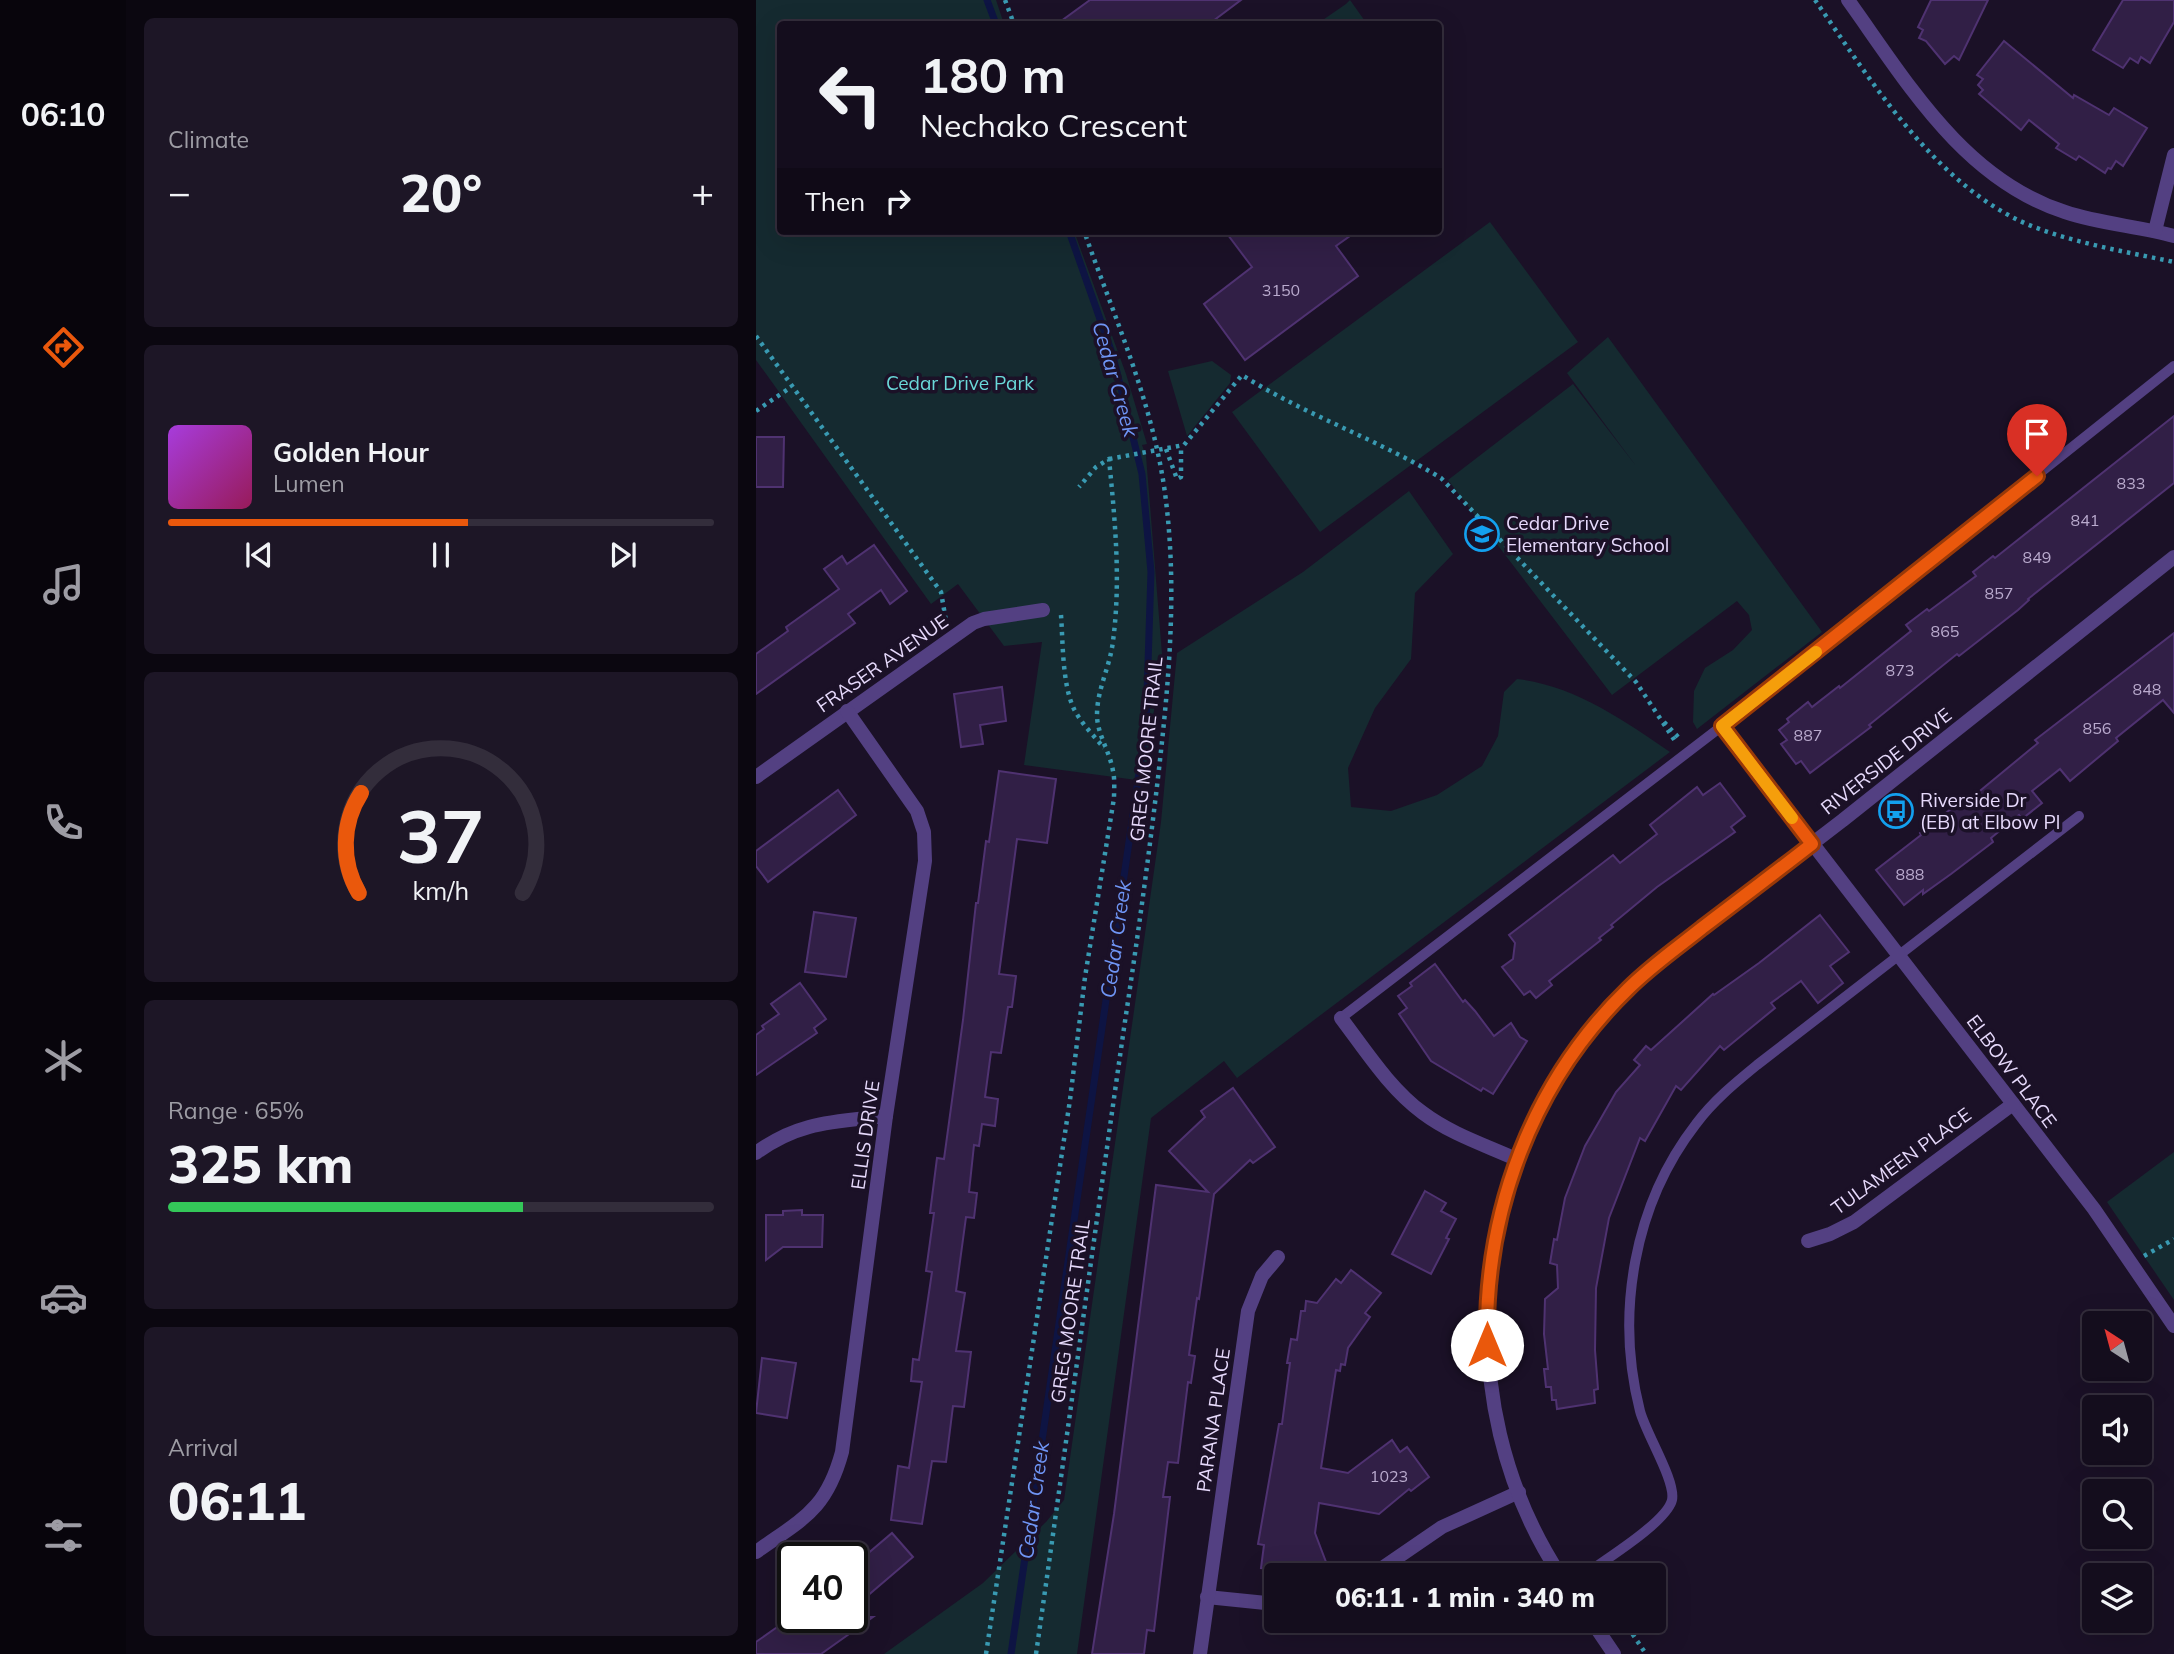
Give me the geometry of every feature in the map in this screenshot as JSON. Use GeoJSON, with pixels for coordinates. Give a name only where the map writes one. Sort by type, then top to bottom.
{"type":"FeatureCollection","features":[{"type":"Feature","properties":{"kind":"street"},"geometry":{"type":"LineString","coordinates":[[1849,0],[1935,120],[1980,165],[2033,199],[2063,211],[2104,223],[2174,236]]}},
{"type":"Feature","properties":{"kind":"street"},"geometry":{"type":"LineString","coordinates":[[2154,231],[2174,155]]}},
{"type":"Feature","properties":{"kind":"street","name":"RIVERSIDE DRIVE"},"geometry":{"type":"LineString","coordinates":[[1553,1563],[1539,1538],[1507,1459],[1490,1381],[1487,1331],[1489,1283],[1500,1211],[1516,1159],[1558,1076],[1589,1032],[1614,1003],[1651,968],[2174,557]]}},
{"type":"Feature","properties":{"kind":"street","name":"FRASER AVENUE"},"geometry":{"type":"LineString","coordinates":[[756,777],[955,634],[984,619],[1043,610]]}},
{"type":"Feature","properties":{"kind":"street","name":"ELLIS DRIVE"},"geometry":{"type":"LineString","coordinates":[[756,1552],[818,1505],[835,1476],[842,1452],[886,1116],[925,861],[924,832],[912,802],[847,711]]}},
{"type":"Feature","properties":{"kind":"street","name":"ELBOW PLACE"},"geometry":{"type":"LineString","coordinates":[[1722,726],[2094,1209],[2174,1326]]}},
{"type":"Feature","properties":{"kind":"street"},"geometry":{"type":"LineString","coordinates":[[1341,1018],[1395,1087],[1420,1111],[1463,1136],[1516,1159]]}},
{"type":"Feature","properties":{"kind":"street","name":"TULAMEEN PLACE"},"geometry":{"type":"LineString","coordinates":[[1808,1241],[1854,1222],[2013,1104]]}},
{"type":"Feature","properties":{"kind":"street"},"geometry":{"type":"LineString","coordinates":[[756,1153],[779,1137],[806,1126],[886,1116]]}},
{"type":"Feature","properties":{"kind":"street","name":"PARANA PLACE"},"geometry":{"type":"LineString","coordinates":[[1200,1654],[1248,1311],[1262,1276],[1278,1257]]}},
{"type":"Feature","properties":{"kind":"street"},"geometry":{"type":"LineString","coordinates":[[1390,1563],[1442,1527],[1519,1492]]}},
{"type":"Feature","properties":{"kind":"street"},"geometry":{"type":"LineString","coordinates":[[1207,1597],[1264,1603]]}},
{"type":"Feature","properties":{"kind":"street"},"geometry":{"type":"LineString","coordinates":[[1600,1633],[1614,1654]]}},
{"type":"Feature","properties":{"kind":"lane"},"geometry":{"type":"LineString","coordinates":[[1341,1018],[1722,726],[2174,366]]}},
{"type":"Feature","properties":{"kind":"lane"},"geometry":{"type":"LineString","coordinates":[[1601,1563],[1652,1526],[1667,1510],[1672,1498],[1669,1478],[1653,1446],[1635,1390],[1629,1335],[1630,1296],[1639,1242],[1652,1203],[1668,1168],[1697,1122],[1730,1087],[2079,816]]}},
{"type":"Feature","properties":{"kind":"path"},"geometry":{"type":"LineString","coordinates":[[1005,0],[1013,21]]}},
{"type":"Feature","properties":{"kind":"path","name":"GREG MOORE TRAIL"},"geometry":{"type":"LineString","coordinates":[[1036,1654],[1148,865],[1167,701],[1172,628],[1172,565],[1158,450],[1085,235]]}},
{"type":"Feature","properties":{"kind":"path"},"geometry":{"type":"LineString","coordinates":[[756,336],[941,592],[944,618],[955,634]]}},
{"type":"Feature","properties":{"kind":"path"},"geometry":{"type":"LineString","coordinates":[[1079,487],[1096,467],[1112,458],[1184,445],[1242,375],[1297,407],[1359,433],[1409,458],[1441,478],[1636,682],[1663,721],[1680,739]]}},
{"type":"Feature","properties":{"kind":"path"},"geometry":{"type":"LineString","coordinates":[[756,411],[791,387]]}},
{"type":"Feature","properties":{"kind":"path"},"geometry":{"type":"LineString","coordinates":[[1166,449],[1177,479],[1181,477],[1181,446]]}},
{"type":"Feature","properties":{"kind":"path"},"geometry":{"type":"LineString","coordinates":[[986,1654],[1070,1100],[1085,977],[1110,833],[1114,772],[1097,719],[1098,697],[1113,642],[1117,584],[1112,458]]}},
{"type":"Feature","properties":{"kind":"path"},"geometry":{"type":"LineString","coordinates":[[1061,610],[1072,706],[1107,751]]}},
{"type":"Feature","properties":{"kind":"path"},"geometry":{"type":"LineString","coordinates":[[1663,721],[1684,753]]}},
{"type":"Feature","properties":{"kind":"path"},"geometry":{"type":"LineString","coordinates":[[2132,1264],[2174,1239]]}},
{"type":"Feature","properties":{"kind":"path"},"geometry":{"type":"LineString","coordinates":[[1632,1633],[1646,1654]]}},
{"type":"Feature","properties":{"kind":"green space","name":"Cedar Drive Park"},"geometry":{"type":"Polygon","coordinates":[[[756,0],[996,0],[1003,21],[777,21],[777,235],[1075,235],[1126,374],[1147,444],[1142,445],[1146,456],[1162,654],[1144,781],[1024,765],[1042,642],[1004,646],[958,584],[931,604],[756,360],[756,0]]]}},
{"type":"Feature","properties":{"kind":"green space"},"geometry":{"type":"Polygon","coordinates":[[[1350,0],[1365,21],[1321,21],[1350,0]]]}},
{"type":"Feature","properties":{"kind":"green space"},"geometry":{"type":"Polygon","coordinates":[[[1490,222],[1578,342],[1320,532],[1232,412],[1490,222]]]}},
{"type":"Feature","properties":{"kind":"green space"},"geometry":{"type":"Polygon","coordinates":[[[1608,337],[1822,632],[1697,729],[1693,722],[1694,691],[1705,668],[1733,650],[1752,630],[1749,615],[1737,601],[1612,695],[1448,480],[1573,384],[1636,466],[1567,373],[1608,337]]]}},
{"type":"Feature","properties":{"kind":"green space"},"geometry":{"type":"Polygon","coordinates":[[[1212,361],[1231,375],[1230,383],[1187,436],[1168,371],[1212,361]]]}},
{"type":"Feature","properties":{"kind":"green space"},"geometry":{"type":"Polygon","coordinates":[[[1409,491],[1453,554],[1415,593],[1411,659],[1375,708],[1348,768],[1351,807],[1391,811],[1437,795],[1482,766],[1498,736],[1504,692],[1517,679],[1558,688],[1578,696],[1616,716],[1670,752],[1237,1078],[1224,1061],[1151,1118],[1077,1654],[884,1654],[983,1583],[1046,1522],[1064,1500],[1161,822],[1177,653],[1303,572],[1409,491]]]}},
{"type":"Feature","properties":{"kind":"green space"},"geometry":{"type":"Polygon","coordinates":[[[2174,1152],[2174,1300],[2107,1202],[2174,1152]]]}},
{"type":"Feature","properties":{"kind":"building"},"geometry":{"type":"Polygon","coordinates":[[[1090,0],[1241,0],[1213,21],[1061,21],[1090,0]]]}},
{"type":"Feature","properties":{"kind":"building"},"geometry":{"type":"Polygon","coordinates":[[[1931,0],[1988,0],[1959,60],[1954,56],[1945,64],[1926,41],[1919,38],[1923,30],[1918,27],[1931,0]]]}},
{"type":"Feature","properties":{"kind":"building"},"geometry":{"type":"Polygon","coordinates":[[[2123,0],[2174,0],[2174,22],[2150,63],[2141,57],[2138,63],[2130,58],[2123,68],[2093,50],[2123,0]]]}},
{"type":"Feature","properties":{"kind":"building"},"geometry":{"type":"Polygon","coordinates":[[[2004,41],[2073,98],[2074,95],[2109,115],[2114,108],[2147,128],[2123,166],[2116,161],[2105,173],[2079,156],[2076,160],[2056,148],[2059,144],[2029,120],[2021,130],[1979,94],[1983,90],[1978,85],[1983,79],[1977,75],[2004,41]]]}},
{"type":"Feature","properties":{"kind":"building"},"geometry":{"type":"Polygon","coordinates":[[[1228,235],[1351,235],[1336,246],[1358,276],[1245,360],[1204,304],[1252,267],[1228,235]]]}},
{"type":"Feature","properties":{"kind":"building"},"geometry":{"type":"Polygon","coordinates":[[[2174,416],[2174,483],[2028,599],[2018,610],[1959,656],[1957,654],[1869,725],[1871,727],[1810,773],[1801,761],[1796,764],[1781,744],[1787,740],[1779,730],[1789,722],[1787,719],[1808,702],[1812,707],[1839,686],[1840,688],[1911,631],[1906,625],[1976,576],[1973,572],[1993,556],[1995,558],[2174,416]]]}},
{"type":"Feature","properties":{"kind":"building"},"geometry":{"type":"Polygon","coordinates":[[[756,437],[784,437],[783,487],[756,487],[756,437]]]}},
{"type":"Feature","properties":{"kind":"building"},"geometry":{"type":"Polygon","coordinates":[[[874,545],[907,591],[890,604],[881,590],[848,614],[855,623],[756,694],[756,654],[788,631],[786,627],[839,589],[824,569],[842,556],[847,564],[874,545]]]}},
{"type":"Feature","properties":{"kind":"building"},"geometry":{"type":"Polygon","coordinates":[[[2174,633],[2174,713],[2163,700],[2116,738],[2118,741],[2070,781],[2060,769],[2032,791],[2042,803],[2022,819],[2019,815],[1991,838],[1993,842],[1904,905],[1876,870],[1921,835],[1932,823],[1962,801],[1964,804],[2038,743],[2035,740],[2174,633]]]}},
{"type":"Feature","properties":{"kind":"building"},"geometry":{"type":"Polygon","coordinates":[[[1002,687],[1006,721],[980,725],[983,744],[961,747],[954,694],[1002,687]]]}},
{"type":"Feature","properties":{"kind":"building"},"geometry":{"type":"Polygon","coordinates":[[[999,771],[1056,779],[1047,843],[1017,839],[999,974],[1016,976],[1012,1007],[1008,1007],[1001,1053],[991,1052],[985,1097],[998,1099],[995,1126],[982,1124],[979,1146],[974,1145],[969,1192],[977,1193],[974,1218],[966,1217],[956,1291],[965,1293],[956,1351],[971,1352],[964,1407],[953,1406],[946,1462],[932,1461],[922,1524],[891,1520],[898,1466],[909,1468],[922,1382],[911,1381],[913,1359],[919,1360],[932,1272],[926,1271],[934,1213],[930,1213],[937,1158],[944,1159],[976,903],[986,841],[989,842],[999,771]]]}},
{"type":"Feature","properties":{"kind":"building"},"geometry":{"type":"Polygon","coordinates":[[[1720,783],[1745,816],[1731,827],[1735,832],[1657,887],[1611,925],[1613,927],[1599,938],[1601,940],[1549,981],[1552,985],[1536,998],[1530,991],[1524,995],[1502,967],[1513,959],[1515,943],[1509,935],[1613,855],[1620,863],[1657,834],[1650,825],[1697,787],[1703,795],[1720,783]]]}},
{"type":"Feature","properties":{"kind":"building"},"geometry":{"type":"Polygon","coordinates":[[[838,790],[856,815],[768,882],[756,866],[756,851],[838,790]]]}},
{"type":"Feature","properties":{"kind":"building"},"geometry":{"type":"Polygon","coordinates":[[[814,912],[856,918],[846,977],[805,972],[814,912]]]}},
{"type":"Feature","properties":{"kind":"building"},"geometry":{"type":"Polygon","coordinates":[[[1820,915],[1849,952],[1830,966],[1843,983],[1818,1003],[1801,981],[1771,1003],[1775,1008],[1724,1050],[1720,1046],[1681,1090],[1676,1086],[1645,1141],[1640,1138],[1609,1218],[1596,1288],[1595,1350],[1598,1389],[1594,1390],[1595,1403],[1557,1409],[1556,1400],[1552,1400],[1551,1387],[1546,1387],[1544,1369],[1548,1369],[1544,1334],[1545,1299],[1558,1288],[1557,1265],[1550,1263],[1554,1239],[1557,1240],[1565,1198],[1585,1146],[1616,1092],[1640,1065],[1634,1060],[1646,1046],[1651,1050],[1713,994],[1759,963],[1820,915]]]}},
{"type":"Feature","properties":{"kind":"building"},"geometry":{"type":"Polygon","coordinates":[[[1435,964],[1463,1002],[1465,1000],[1494,1036],[1511,1023],[1520,1037],[1527,1041],[1493,1094],[1483,1088],[1481,1091],[1431,1061],[1399,1014],[1407,1008],[1398,996],[1435,964]]]}},
{"type":"Feature","properties":{"kind":"building"},"geometry":{"type":"Polygon","coordinates":[[[800,983],[826,1019],[814,1028],[817,1033],[756,1075],[756,1035],[764,1029],[762,1026],[779,1014],[771,1004],[800,983]]]}},
{"type":"Feature","properties":{"kind":"building"},"geometry":{"type":"Polygon","coordinates":[[[1233,1088],[1275,1147],[1253,1163],[1250,1160],[1214,1194],[1189,1355],[1195,1356],[1191,1383],[1188,1382],[1178,1463],[1168,1462],[1163,1497],[1170,1497],[1154,1631],[1147,1630],[1144,1654],[1092,1654],[1114,1514],[1156,1185],[1208,1192],[1169,1151],[1205,1117],[1201,1111],[1233,1088]]]}},
{"type":"Feature","properties":{"kind":"building"},"geometry":{"type":"Polygon","coordinates":[[[1425,1191],[1446,1203],[1441,1211],[1456,1219],[1431,1274],[1392,1254],[1425,1191]]]}},
{"type":"Feature","properties":{"kind":"building"},"geometry":{"type":"Polygon","coordinates":[[[802,1210],[802,1215],[823,1215],[822,1247],[783,1247],[766,1260],[766,1215],[783,1215],[783,1211],[802,1210]]]}},
{"type":"Feature","properties":{"kind":"building"},"geometry":{"type":"Polygon","coordinates":[[[1351,1270],[1381,1293],[1365,1313],[1370,1317],[1348,1348],[1345,1365],[1341,1364],[1340,1371],[1336,1370],[1321,1468],[1348,1473],[1392,1440],[1400,1452],[1407,1447],[1429,1477],[1411,1491],[1409,1489],[1379,1514],[1319,1503],[1315,1533],[1326,1562],[1264,1563],[1264,1568],[1261,1568],[1264,1545],[1258,1544],[1279,1424],[1282,1424],[1291,1339],[1297,1340],[1301,1311],[1305,1311],[1306,1301],[1317,1303],[1336,1279],[1341,1283],[1351,1270]]]}},
{"type":"Feature","properties":{"kind":"building"},"geometry":{"type":"Polygon","coordinates":[[[762,1358],[796,1363],[787,1418],[756,1413],[762,1358]]]}},
{"type":"Feature","properties":{"kind":"building"},"geometry":{"type":"Polygon","coordinates":[[[892,1533],[913,1557],[868,1595],[868,1553],[892,1533]]]}},
{"type":"Feature","properties":{"kind":"building"},"geometry":{"type":"Polygon","coordinates":[[[777,1627],[777,1633],[851,1633],[821,1654],[756,1654],[756,1642],[777,1627]]]}},
{"type":"Feature","properties":{"kind":"waterway","name":"Cedar Creek"},"geometry":{"type":"LineString","coordinates":[[987,0],[995,21]]}},
{"type":"Feature","properties":{"kind":"waterway","name":"Cedar Creek"},"geometry":{"type":"LineString","coordinates":[[1011,1654],[1146,725],[1151,572],[1142,474],[1113,356],[1070,235]]}},
{"type":"Feature","properties":{"kind":"slow traffic"},"geometry":{"type":"LineString","coordinates":[[1792,818],[1722,726],[1816,652]]}},
{"type":"Feature","properties":{"kind":"place","name":"Cedar Drive Elementary School"},"geometry":{"type":"Point","coordinates":[1482,534]}},
{"type":"Feature","properties":{"kind":"place","name":"Riverside Dr (EB) at Elbow Pl"},"geometry":{"type":"Point","coordinates":[1896,811]}},
{"type":"Feature","properties":{"kind":"route"},"geometry":{"type":"LineString","coordinates":[[1487,1345],[1489,1276],[1507,1184],[1538,1111],[1558,1076],[1599,1020],[1640,978],[1812,844],[1722,726],[2037,476]]}}]}
